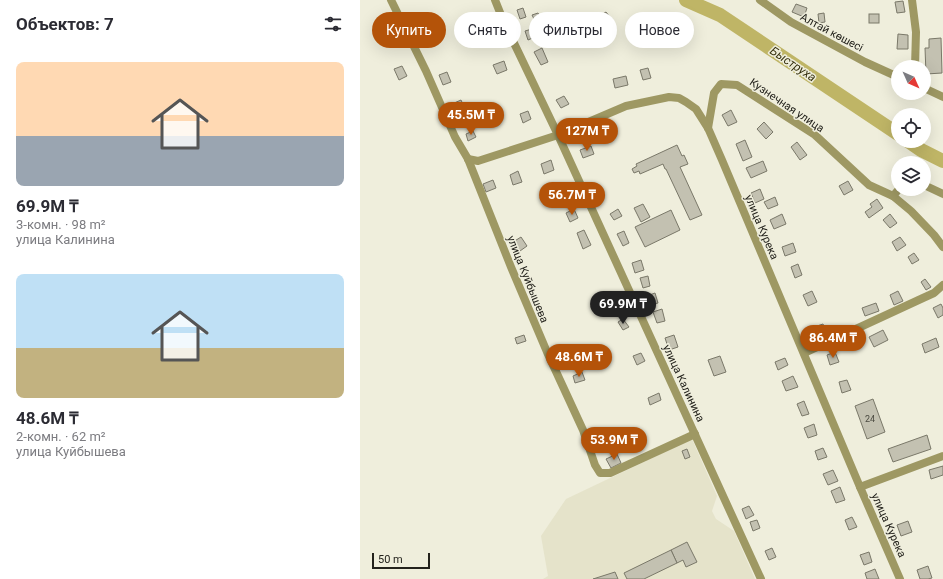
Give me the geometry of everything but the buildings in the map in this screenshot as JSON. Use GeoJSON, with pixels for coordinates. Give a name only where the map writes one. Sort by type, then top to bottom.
{"type":"FeatureCollection","features":[{"type":"Feature","properties":{"kind":"street","name":"улица Куйбышева"},"geometry":{"type":"LineString","coordinates":[[391,0],[426,71],[455,137],[468,160],[511,267],[547,352],[583,430],[595,465],[600,473],[610,473],[695,434]]}},
{"type":"Feature","properties":{"kind":"street","name":"улица Калинина"},"geometry":{"type":"LineString","coordinates":[[495,0],[761,579]]}},
{"type":"Feature","properties":{"kind":"street","name":"Алтай көшесі"},"geometry":{"type":"LineString","coordinates":[[760,0],[791,22],[865,62],[891,74]]}},
{"type":"Feature","properties":{"kind":"street"},"geometry":{"type":"LineString","coordinates":[[912,0],[916,32],[915,60]]}},
{"type":"Feature","properties":{"kind":"street","name":"Кузнечная улица"},"geometry":{"type":"LineString","coordinates":[[708,128],[714,93],[721,84],[737,84],[814,135],[868,185],[891,195]]}},
{"type":"Feature","properties":{"kind":"street"},"geometry":{"type":"LineString","coordinates":[[931,91],[943,97]]}},
{"type":"Feature","properties":{"kind":"street","name":"улица Курека"},"geometry":{"type":"LineString","coordinates":[[468,160],[478,161],[558,135],[626,106],[669,96],[679,98],[696,109],[708,128],[900,579]]}},
{"type":"Feature","properties":{"kind":"street"},"geometry":{"type":"LineString","coordinates":[[931,188],[943,194]]}},
{"type":"Feature","properties":{"kind":"street","name":"Кузнечная улица"},"geometry":{"type":"LineString","coordinates":[[893,196],[911,211],[934,235],[943,247]]}},
{"type":"Feature","properties":{"kind":"street"},"geometry":{"type":"LineString","coordinates":[[804,353],[924,298],[934,293],[943,285]]}},
{"type":"Feature","properties":{"kind":"street"},"geometry":{"type":"LineString","coordinates":[[860,487],[943,456]]}},
{"type":"Feature","properties":{"kind":"shaded area"},"geometry":{"type":"Polygon","coordinates":[[[692,439],[717,496],[712,511],[716,519],[734,531],[755,579],[543,579],[548,576],[541,536],[566,499],[692,439]]]}},
{"type":"Feature","properties":{"kind":"waterway","name":"Быструха"},"geometry":{"type":"LineString","coordinates":[[686,0],[720,15],[891,129]]}},
{"type":"Feature","properties":{"kind":"waterway","name":"Быструха"},"geometry":{"type":"LineString","coordinates":[[918,148],[943,161]]}}]}
